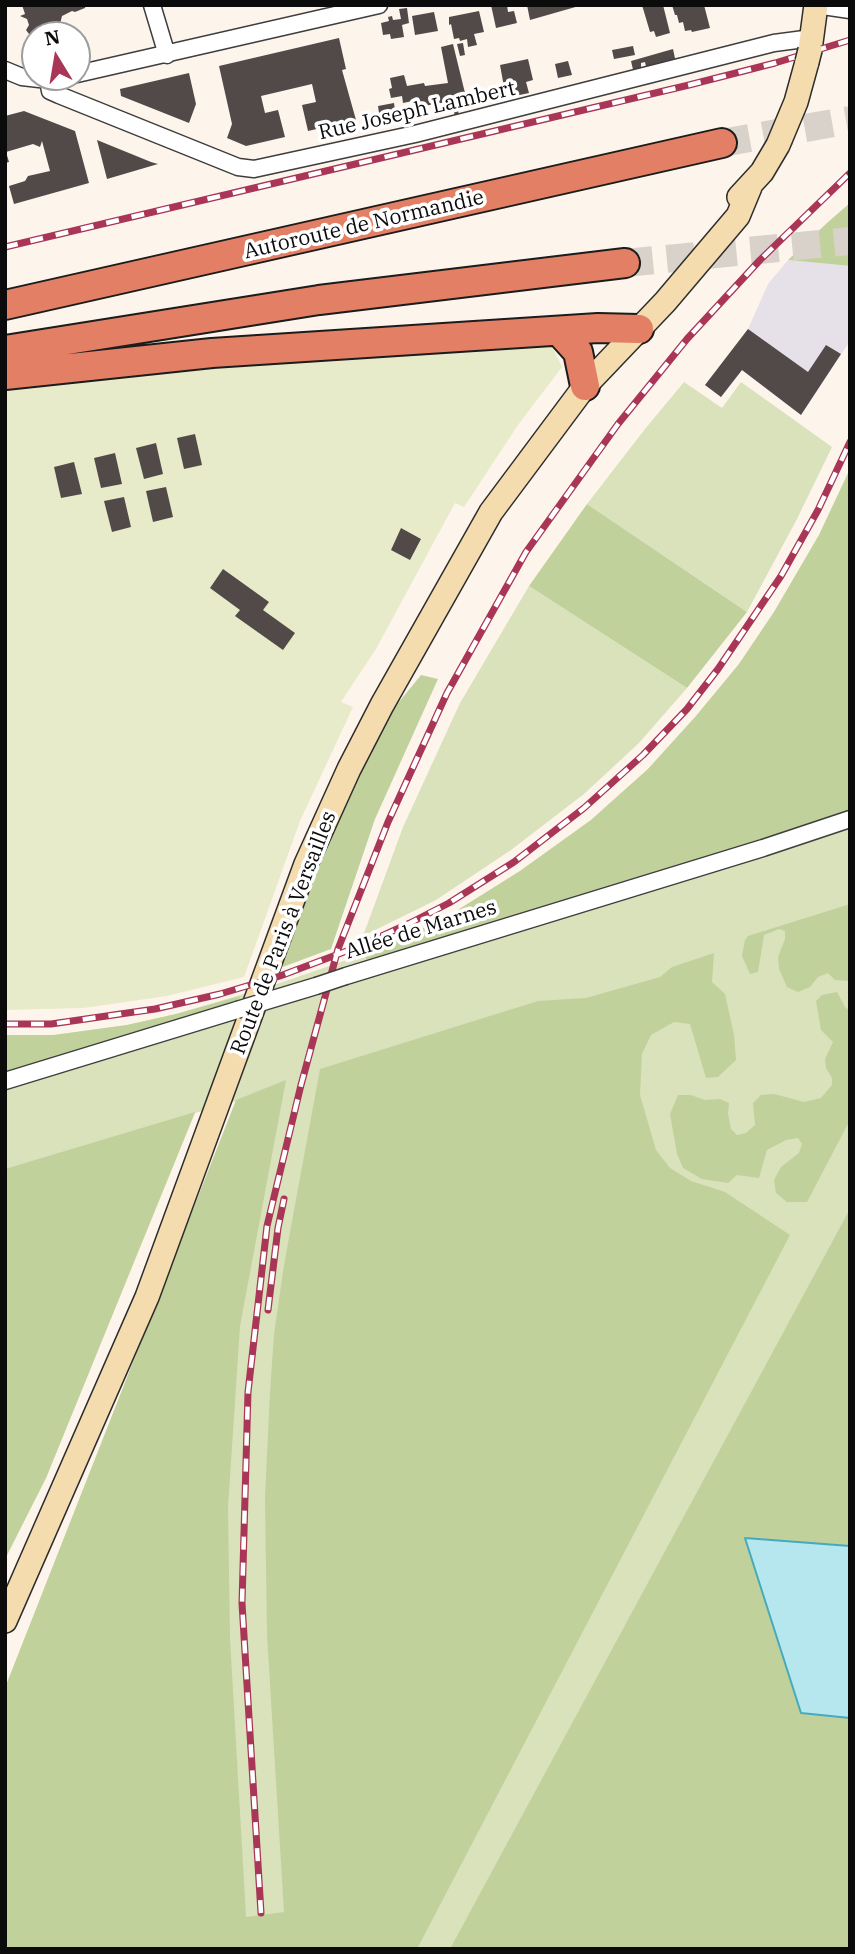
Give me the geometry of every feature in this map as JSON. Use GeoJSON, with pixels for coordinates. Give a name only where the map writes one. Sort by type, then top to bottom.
{"type":"FeatureCollection","features":[{"type":"Feature","properties":{"kind":"highway","name":"Autoroute de Normandie"},"geometry":{"type":"LineString","coordinates":[[5,305],[722,143]]}},
{"type":"Feature","properties":{"kind":"highway"},"geometry":{"type":"LineString","coordinates":[[5,350],[318,300],[625,263]]}},
{"type":"Feature","properties":{"kind":"highway"},"geometry":{"type":"LineString","coordinates":[[5,375],[212,353],[630,329]]}},
{"type":"Feature","properties":{"kind":"highway"},"geometry":{"type":"LineString","coordinates":[[559,331],[578,352],[585,386]]}},
{"type":"Feature","properties":{"kind":"main road"},"geometry":{"type":"LineString","coordinates":[[630,329],[655,294],[727,209],[750,187],[771,159],[801,86],[810,50],[816,5]]}},
{"type":"Feature","properties":{"kind":"main road"},"geometry":{"type":"LineString","coordinates":[[630,329],[664,302],[738,216],[750,187]]}},
{"type":"Feature","properties":{"kind":"main road","name":"Route de Paris à Versailles"},"geometry":{"type":"LineString","coordinates":[[5,1621],[147,1297],[306,864],[349,769],[426,625],[491,512],[630,329]]}},
{"type":"Feature","properties":{"kind":"street"},"geometry":{"type":"LineString","coordinates":[[152,5],[167,55]]}},
{"type":"Feature","properties":{"kind":"street"},"geometry":{"type":"LineString","coordinates":[[91,71],[379,5]]}},
{"type":"Feature","properties":{"kind":"street"},"geometry":{"type":"LineString","coordinates":[[816,5],[850,10]]}},
{"type":"Feature","properties":{"kind":"street","name":"Rue Joseph Lambert"},"geometry":{"type":"LineString","coordinates":[[50,91],[239,167],[254,169],[415,134],[774,43],[810,50]]}},
{"type":"Feature","properties":{"kind":"street","name":"Allée de Marnes"},"geometry":{"type":"LineString","coordinates":[[5,1081],[850,819]]}},
{"type":"Feature","properties":{"kind":"shaded area"},"geometry":{"type":"Polygon","coordinates":[[[788,260],[850,266],[850,341],[801,415],[742,370],[721,397],[705,385],[748,329],[768,284],[788,260]]]}},
{"type":"Feature","properties":{"kind":"green space"},"geometry":{"type":"Polygon","coordinates":[[[850,203],[850,266],[788,260],[828,222],[850,203]]]}},
{"type":"Feature","properties":{"kind":"green space"},"geometry":{"type":"Polygon","coordinates":[[[551,344],[562,367],[518,425],[464,507],[455,503],[376,649],[341,702],[353,707],[300,821],[244,977],[167,996],[84,1008],[5,1010],[5,387],[321,354],[551,344]]]}},
{"type":"Feature","properties":{"kind":"green space"},"geometry":{"type":"Polygon","coordinates":[[[684,382],[722,408],[741,382],[832,447],[747,612],[587,504],[684,382]]]}},
{"type":"Feature","properties":{"kind":"green space"},"geometry":{"type":"Polygon","coordinates":[[[850,469],[850,1949],[5,1949],[5,1688],[236,1101],[195,1113],[46,1478],[5,1559],[5,1035],[54,1035],[127,1025],[176,1014],[277,984],[364,954],[409,935],[453,913],[520,871],[591,820],[648,769],[739,664],[774,612],[819,535],[850,469]]]}},
{"type":"Feature","properties":{"kind":"green space"},"geometry":{"type":"Polygon","coordinates":[[[850,469],[850,820],[369,965],[364,954],[453,913],[520,871],[591,820],[648,769],[739,664],[774,612],[819,535],[850,469]]]}},
{"type":"Feature","properties":{"kind":"green space"},"geometry":{"type":"Polygon","coordinates":[[[587,504],[747,612],[687,688],[529,586],[587,504]]]}},
{"type":"Feature","properties":{"kind":"green space"},"geometry":{"type":"Polygon","coordinates":[[[529,586],[687,688],[639,743],[584,794],[511,850],[436,900],[363,936],[403,827],[460,703],[529,586]]]}},
{"type":"Feature","properties":{"kind":"green space"},"geometry":{"type":"Polygon","coordinates":[[[421,675],[438,679],[375,819],[331,949],[280,968],[331,827],[385,719],[421,675]]]}},
{"type":"Feature","properties":{"kind":"green space"},"geometry":{"type":"Polygon","coordinates":[[[850,904],[850,981],[835,980],[828,973],[818,977],[810,987],[798,992],[787,987],[779,969],[778,957],[785,931],[779,929],[764,935],[758,972],[750,974],[742,956],[748,936],[850,904]]]}},
{"type":"Feature","properties":{"kind":"green space"},"geometry":{"type":"Polygon","coordinates":[[[714,953],[712,982],[725,994],[734,1035],[736,1060],[718,1077],[706,1078],[690,1024],[674,1022],[651,1035],[642,1054],[640,1095],[656,1150],[670,1168],[691,1181],[725,1192],[790,1235],[417,1949],[5,1949],[5,1688],[236,1100],[286,1080],[240,1326],[228,1507],[230,1638],[246,1917],[284,1912],[267,1635],[265,1497],[274,1334],[320,1069],[538,1001],[586,998],[660,977],[672,967],[714,953]]]}},
{"type":"Feature","properties":{"kind":"green space"},"geometry":{"type":"Polygon","coordinates":[[[837,992],[850,1011],[850,1120],[807,1202],[787,1202],[776,1193],[774,1180],[781,1167],[799,1153],[802,1144],[798,1138],[786,1140],[767,1150],[759,1178],[737,1175],[728,1183],[702,1179],[683,1168],[677,1154],[670,1114],[678,1095],[691,1095],[705,1100],[720,1099],[729,1103],[731,1129],[737,1135],[746,1133],[755,1125],[753,1103],[761,1095],[774,1094],[804,1102],[821,1098],[832,1085],[825,1059],[833,1042],[821,1030],[816,1001],[822,995],[837,992]]]}},
{"type":"Feature","properties":{"kind":"green space"},"geometry":{"type":"Polygon","coordinates":[[[241,996],[234,1006],[5,1074],[5,1035],[54,1035],[127,1025],[241,996]]]}},
{"type":"Feature","properties":{"kind":"green space"},"geometry":{"type":"Polygon","coordinates":[[[195,1112],[46,1478],[5,1559],[5,1169],[195,1112]]]}},
{"type":"Feature","properties":{"kind":"green space"},"geometry":{"type":"Polygon","coordinates":[[[850,1209],[850,1546],[746,1538],[801,1712],[850,1718],[850,1949],[450,1949],[850,1209]]]}},
{"type":"Feature","properties":{"kind":"water"},"geometry":{"type":"Polygon","coordinates":[[[745,1538],[850,1546],[850,1718],[801,1713],[745,1538]]]}},
{"type":"Feature","properties":{"kind":"building"},"geometry":{"type":"Polygon","coordinates":[[[22,5],[86,5],[85,8],[62,16],[61,21],[28,21],[20,16],[25,14],[22,5]]]}},
{"type":"Feature","properties":{"kind":"building"},"geometry":{"type":"Polygon","coordinates":[[[491,5],[507,5],[508,12],[514,11],[517,23],[496,28],[491,5]]]}},
{"type":"Feature","properties":{"kind":"building"},"geometry":{"type":"Polygon","coordinates":[[[527,5],[579,5],[579,6],[530,20],[527,5]]]}},
{"type":"Feature","properties":{"kind":"building"},"geometry":{"type":"Polygon","coordinates":[[[642,5],[663,5],[670,33],[656,37],[654,31],[650,32],[642,5]]]}},
{"type":"Feature","properties":{"kind":"building"},"geometry":{"type":"Polygon","coordinates":[[[672,5],[704,5],[710,28],[685,31],[683,22],[679,23],[672,5]]]}},
{"type":"Feature","properties":{"kind":"building"},"geometry":{"type":"Polygon","coordinates":[[[407,8],[409,23],[402,25],[404,37],[391,39],[390,34],[383,35],[381,23],[389,21],[388,17],[392,16],[393,20],[401,19],[399,9],[407,8]]]}},
{"type":"Feature","properties":{"kind":"building"},"geometry":{"type":"Polygon","coordinates":[[[479,11],[484,32],[474,34],[477,45],[468,47],[467,39],[454,39],[449,17],[479,11]]]}},
{"type":"Feature","properties":{"kind":"building"},"geometry":{"type":"Polygon","coordinates":[[[434,12],[438,31],[415,35],[412,16],[434,12]]]}},
{"type":"Feature","properties":{"kind":"building"},"geometry":{"type":"Polygon","coordinates":[[[339,38],[346,69],[342,70],[356,120],[308,131],[302,105],[316,102],[312,84],[261,96],[265,113],[278,110],[285,137],[246,146],[227,138],[232,124],[219,66],[339,38]]]}},
{"type":"Feature","properties":{"kind":"building"},"geometry":{"type":"Polygon","coordinates":[[[463,43],[465,55],[460,56],[457,44],[463,43]]]}},
{"type":"Feature","properties":{"kind":"building"},"geometry":{"type":"Polygon","coordinates":[[[453,44],[465,93],[483,90],[485,104],[458,110],[459,116],[455,117],[452,101],[418,107],[417,100],[403,103],[402,96],[391,98],[390,78],[404,75],[407,86],[448,83],[441,47],[453,44]]]}},
{"type":"Feature","properties":{"kind":"building"},"geometry":{"type":"Polygon","coordinates":[[[633,46],[635,55],[614,59],[612,50],[633,46]]]}},
{"type":"Feature","properties":{"kind":"building"},"geometry":{"type":"Polygon","coordinates":[[[673,49],[676,63],[647,71],[645,62],[641,63],[641,72],[634,74],[631,61],[673,49]]]}},
{"type":"Feature","properties":{"kind":"building"},"geometry":{"type":"Polygon","coordinates":[[[528,59],[533,80],[526,82],[529,93],[515,96],[512,85],[504,87],[500,65],[528,59]]]}},
{"type":"Feature","properties":{"kind":"building"},"geometry":{"type":"Polygon","coordinates":[[[568,61],[572,75],[558,78],[555,64],[568,61]]]}},
{"type":"Feature","properties":{"kind":"building"},"geometry":{"type":"Polygon","coordinates":[[[189,73],[196,104],[189,123],[121,96],[120,89],[189,73]]]}},
{"type":"Feature","properties":{"kind":"building"},"geometry":{"type":"Polygon","coordinates":[[[394,103],[396,117],[380,120],[378,106],[394,103]]]}},
{"type":"Feature","properties":{"kind":"building"},"geometry":{"type":"Polygon","coordinates":[[[24,111],[75,131],[89,183],[14,204],[9,186],[25,181],[28,176],[50,171],[42,141],[40,147],[33,144],[6,152],[9,162],[5,163],[5,116],[24,111]]]}},
{"type":"Feature","properties":{"kind":"building"},"geometry":{"type":"Polygon","coordinates":[[[97,140],[151,162],[158,164],[107,179],[97,140]]]}},
{"type":"Feature","properties":{"kind":"building"},"geometry":{"type":"Polygon","coordinates":[[[748,329],[808,372],[826,345],[841,354],[801,415],[742,370],[721,397],[705,385],[748,329]]]}},
{"type":"Feature","properties":{"kind":"building"},"geometry":{"type":"Polygon","coordinates":[[[195,434],[202,465],[184,469],[177,438],[195,434]]]}},
{"type":"Feature","properties":{"kind":"building"},"geometry":{"type":"Polygon","coordinates":[[[156,443],[163,474],[144,479],[136,448],[156,443]]]}},
{"type":"Feature","properties":{"kind":"building"},"geometry":{"type":"Polygon","coordinates":[[[115,453],[122,484],[101,488],[94,458],[115,453]]]}},
{"type":"Feature","properties":{"kind":"building"},"geometry":{"type":"Polygon","coordinates":[[[74,462],[82,494],[61,498],[54,467],[74,462]]]}},
{"type":"Feature","properties":{"kind":"building"},"geometry":{"type":"Polygon","coordinates":[[[166,487],[173,517],[153,522],[146,491],[166,487]]]}},
{"type":"Feature","properties":{"kind":"building"},"geometry":{"type":"Polygon","coordinates":[[[124,497],[131,527],[112,532],[104,501],[124,497]]]}},
{"type":"Feature","properties":{"kind":"building"},"geometry":{"type":"Polygon","coordinates":[[[401,528],[421,539],[410,560],[391,550],[401,528]]]}},
{"type":"Feature","properties":{"kind":"building"},"geometry":{"type":"Polygon","coordinates":[[[223,569],[269,602],[263,610],[295,633],[283,650],[235,616],[240,610],[210,588],[223,569]]]}},
{"type":"Feature","properties":{"kind":"tunnel"},"geometry":{"type":"LineString","coordinates":[[722,143],[850,120]]}},
{"type":"Feature","properties":{"kind":"tunnel"},"geometry":{"type":"LineString","coordinates":[[625,263],[850,241]]}},
{"type":"Feature","properties":{"kind":"railway"},"geometry":{"type":"LineString","coordinates":[[5,247],[689,85],[850,40]]}},
{"type":"Feature","properties":{"kind":"railway"},"geometry":{"type":"LineString","coordinates":[[261,1913],[242,1603],[248,1392],[267,1226],[338,949],[388,822],[447,693],[526,552],[618,424],[687,339],[760,260],[850,173]]}},
{"type":"Feature","properties":{"kind":"railway"},"geometry":{"type":"LineString","coordinates":[[5,1024],[51,1024],[155,1009],[280,976],[360,946],[410,923],[449,903],[514,862],[584,808],[643,755],[687,709],[718,669],[781,576],[818,510],[850,442]]}},
{"type":"Feature","properties":{"kind":"railway"},"geometry":{"type":"LineString","coordinates":[[268,1310],[284,1199]]}}]}
